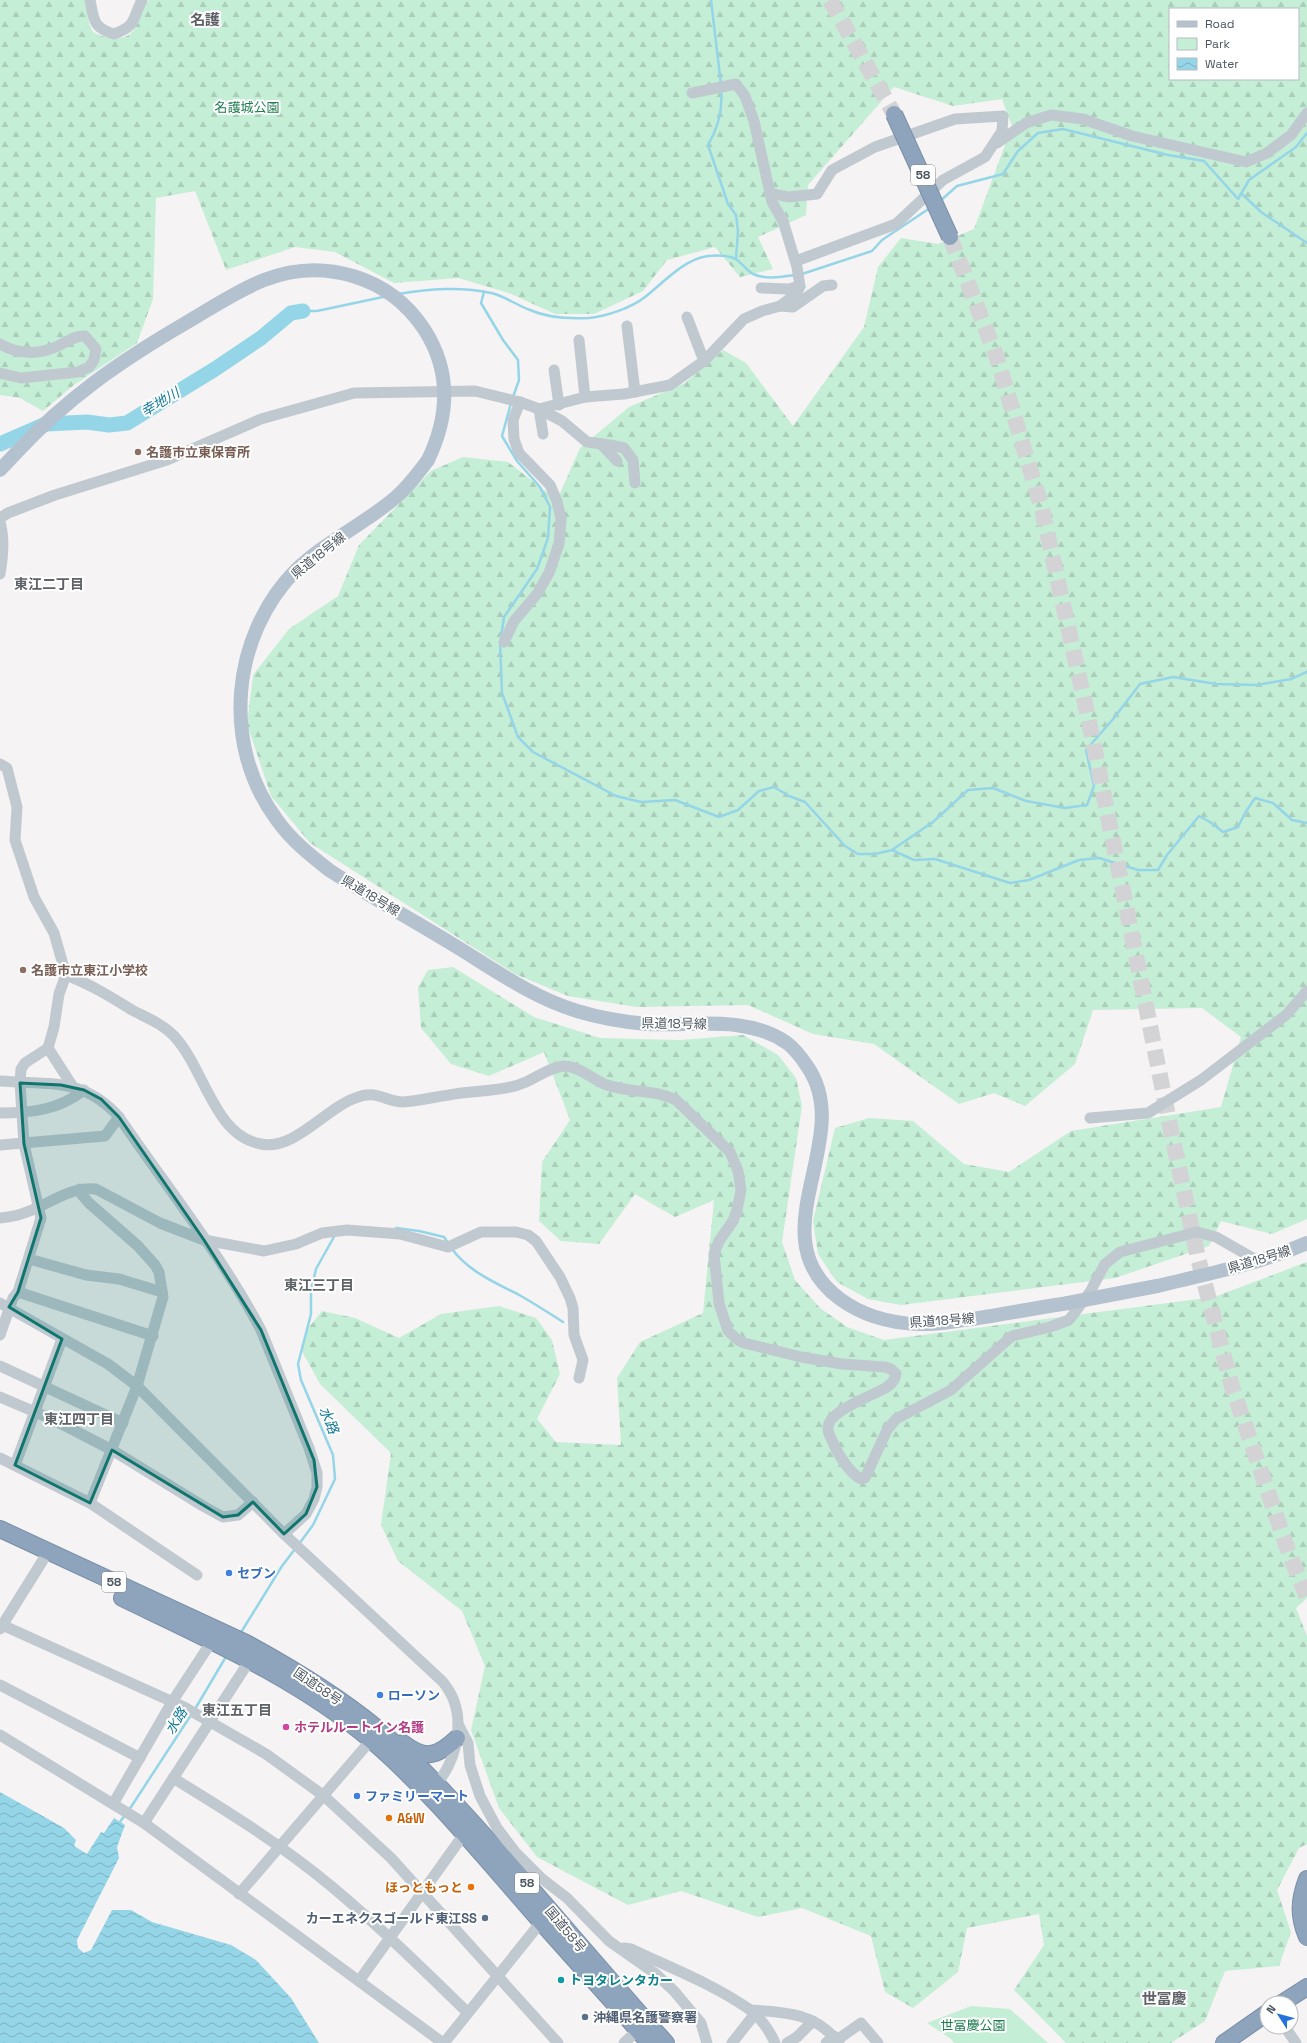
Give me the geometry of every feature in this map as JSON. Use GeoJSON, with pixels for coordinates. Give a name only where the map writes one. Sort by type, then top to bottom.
{"type":"FeatureCollection","features":[{"type":"Feature","properties":{"kind":"highway","name":"58"},"geometry":{"type":"LineString","coordinates":[[894,114],[950,237]]}},
{"type":"Feature","properties":{"kind":"highway","name":"国道58号"},"geometry":{"type":"LineString","coordinates":[[0,1529],[245,1652],[292,1685],[374,1734],[432,1789],[477,1827],[666,2043]]}},
{"type":"Feature","properties":{"kind":"highway","name":"国道58号"},"geometry":{"type":"LineString","coordinates":[[0,1540],[220,1640]]}},
{"type":"Feature","properties":{"kind":"highway"},"geometry":{"type":"LineString","coordinates":[[374,1734],[393,1736],[414,1752],[425,1754],[440,1752],[457,1731]]}},
{"type":"Feature","properties":{"kind":"highway","name":"国道58号"},"geometry":{"type":"LineString","coordinates":[[432,1789],[464,1834],[649,2043]]}},
{"type":"Feature","properties":{"kind":"highway"},"geometry":{"type":"LineString","coordinates":[[1307,1879],[1300,1904],[1302,1924],[1307,1937]]}},
{"type":"Feature","properties":{"kind":"highway"},"geometry":{"type":"LineString","coordinates":[[1294,1995],[1307,1987]]}},
{"type":"Feature","properties":{"kind":"highway"},"geometry":{"type":"LineString","coordinates":[[1224,2043],[1259,2019]]}},
{"type":"Feature","properties":{"kind":"main road","name":"県道18号線"},"geometry":{"type":"LineString","coordinates":[[0,470],[40,427],[78,394],[145,347],[256,283],[287,273],[319,270],[358,276],[383,288],[406,307],[428,335],[440,363],[445,394],[442,426],[428,460],[411,483],[397,497],[326,546],[297,569],[263,613],[253,635],[246,660],[240,696],[241,728],[249,766],[255,782],[282,828],[302,848],[338,876],[531,992],[555,1003],[590,1015],[646,1024],[724,1024],[752,1028],[774,1036],[787,1043],[799,1054],[816,1082],[820,1094],[822,1118],[816,1158],[806,1206],[803,1235],[806,1252],[817,1275],[826,1286],[834,1295],[852,1308],[884,1319],[919,1324],[950,1322],[1068,1303],[1157,1286],[1258,1261],[1285,1253],[1307,1243]]}},
{"type":"Feature","properties":{"kind":"street"},"geometry":{"type":"LineString","coordinates":[[90,0],[93,18],[99,28],[114,34],[123,31],[133,24],[142,0]]}},
{"type":"Feature","properties":{"kind":"street"},"geometry":{"type":"LineString","coordinates":[[692,93],[736,84],[745,96],[754,122],[772,202],[783,221],[800,283],[798,292],[780,306]]}},
{"type":"Feature","properties":{"kind":"street"},"geometry":{"type":"LineString","coordinates":[[992,147],[1026,124],[1051,115],[1083,119],[1132,136],[1246,162],[1267,153],[1291,135],[1307,113]]}},
{"type":"Feature","properties":{"kind":"street"},"geometry":{"type":"LineString","coordinates":[[770,193],[788,197],[817,194],[832,170],[875,147],[955,119],[1003,116],[1002,131],[984,157],[943,180],[896,224],[796,264]]}},
{"type":"Feature","properties":{"kind":"street"},"geometry":{"type":"LineString","coordinates":[[761,288],[788,289],[800,283]]}},
{"type":"Feature","properties":{"kind":"street"},"geometry":{"type":"LineString","coordinates":[[539,409],[585,397],[635,392],[670,385],[704,361],[744,319],[762,311],[780,306],[793,307],[823,286],[832,285]]}},
{"type":"Feature","properties":{"kind":"street"},"geometry":{"type":"LineString","coordinates":[[687,317],[704,361]]}},
{"type":"Feature","properties":{"kind":"street"},"geometry":{"type":"LineString","coordinates":[[627,326],[635,392]]}},
{"type":"Feature","properties":{"kind":"street"},"geometry":{"type":"LineString","coordinates":[[0,344],[7,348],[22,352],[38,353],[57,347],[79,336],[85,336],[91,341],[96,350],[94,360],[89,367],[78,372],[20,378],[0,373]]}},
{"type":"Feature","properties":{"kind":"street"},"geometry":{"type":"LineString","coordinates":[[579,340],[585,397]]}},
{"type":"Feature","properties":{"kind":"street"},"geometry":{"type":"LineString","coordinates":[[554,370],[559,405]]}},
{"type":"Feature","properties":{"kind":"street"},"geometry":{"type":"LineString","coordinates":[[0,518],[8,513],[55,495],[167,460],[243,426],[354,393],[470,391],[519,401],[562,421],[587,442],[624,448],[633,460],[635,483]]}},
{"type":"Feature","properties":{"kind":"street"},"geometry":{"type":"LineString","coordinates":[[504,642],[514,621],[537,594],[549,573],[559,544],[560,519],[557,501],[550,485],[518,453],[514,439],[513,420],[519,401]]}},
{"type":"Feature","properties":{"kind":"street"},"geometry":{"type":"LineString","coordinates":[[539,409],[543,434]]}},
{"type":"Feature","properties":{"kind":"street"},"geometry":{"type":"LineString","coordinates":[[601,444],[617,461]]}},
{"type":"Feature","properties":{"kind":"street"},"geometry":{"type":"LineString","coordinates":[[0,522],[3,532],[3,560],[0,574]]}},
{"type":"Feature","properties":{"kind":"street"},"geometry":{"type":"LineString","coordinates":[[0,764],[7,768],[17,807],[15,840],[34,897],[54,934],[66,974],[59,994],[54,1027],[48,1048],[25,1063],[21,1069],[20,1083],[24,1144],[41,1218],[18,1292],[5,1305],[0,1335]]}},
{"type":"Feature","properties":{"kind":"street"},"geometry":{"type":"LineString","coordinates":[[66,974],[81,980],[165,1028],[183,1047],[194,1062],[218,1111],[228,1126],[250,1142],[268,1146],[290,1139],[327,1113],[359,1096],[379,1095],[400,1102],[491,1090],[516,1086],[562,1066],[571,1066],[594,1080],[614,1088],[654,1092],[676,1100],[730,1152],[738,1171],[741,1190],[737,1210],[730,1226],[715,1249],[714,1254],[719,1303],[728,1331],[738,1340],[787,1354],[824,1362],[891,1369],[896,1374],[895,1378],[887,1387],[846,1408],[831,1420],[828,1426],[827,1430],[839,1454],[850,1470],[861,1480],[866,1478],[887,1430],[896,1419],[950,1390],[1012,1336],[1050,1327],[1069,1320],[1090,1292],[1105,1264],[1120,1252],[1197,1232],[1216,1237],[1258,1261]]}},
{"type":"Feature","properties":{"kind":"street"},"geometry":{"type":"LineString","coordinates":[[1090,1118],[1148,1113],[1201,1080],[1286,1015],[1307,991]]}},
{"type":"Feature","properties":{"kind":"street"},"geometry":{"type":"LineString","coordinates":[[48,1048],[79,1089]]}},
{"type":"Feature","properties":{"kind":"street"},"geometry":{"type":"LineString","coordinates":[[0,1082],[79,1089],[101,1099],[119,1117],[245,1301],[261,1330],[314,1460],[317,1487],[314,1498],[306,1514],[288,1538]]}},
{"type":"Feature","properties":{"kind":"street"},"geometry":{"type":"LineString","coordinates":[[0,1113],[22,1113],[43,1110],[72,1100],[79,1089]]}},
{"type":"Feature","properties":{"kind":"street"},"geometry":{"type":"LineString","coordinates":[[0,1145],[105,1136],[119,1117]]}},
{"type":"Feature","properties":{"kind":"street"},"geometry":{"type":"LineString","coordinates":[[0,1218],[25,1213],[80,1189],[96,1188],[160,1223],[204,1240],[264,1251],[296,1244],[322,1234],[347,1230],[400,1234],[448,1247],[481,1232],[516,1232],[528,1235],[536,1241],[560,1277],[574,1308],[574,1335],[583,1360],[579,1378]]}},
{"type":"Feature","properties":{"kind":"street"},"geometry":{"type":"LineString","coordinates":[[80,1189],[82,1195],[89,1203],[138,1246],[155,1265],[159,1272],[163,1298],[137,1386],[90,1503]]}},
{"type":"Feature","properties":{"kind":"street"},"geometry":{"type":"LineString","coordinates":[[29,1259],[86,1275],[119,1279],[162,1292]]}},
{"type":"Feature","properties":{"kind":"street"},"geometry":{"type":"LineString","coordinates":[[18,1292],[153,1336]]}},
{"type":"Feature","properties":{"kind":"street"},"geometry":{"type":"LineString","coordinates":[[5,1305],[108,1364],[137,1386],[288,1538],[442,1681],[449,1689],[453,1699],[457,1731],[454,1756],[447,1770],[432,1789]]}},
{"type":"Feature","properties":{"kind":"street"},"geometry":{"type":"LineString","coordinates":[[15,1464],[62,1339]]}},
{"type":"Feature","properties":{"kind":"street"},"geometry":{"type":"LineString","coordinates":[[0,1366],[123,1423]]}},
{"type":"Feature","properties":{"kind":"street"},"geometry":{"type":"LineString","coordinates":[[0,1396],[112,1450],[223,1517],[238,1515],[253,1502]]}},
{"type":"Feature","properties":{"kind":"street"},"geometry":{"type":"LineString","coordinates":[[0,1458],[15,1464],[90,1503],[197,1575]]}},
{"type":"Feature","properties":{"kind":"street"},"geometry":{"type":"LineString","coordinates":[[43,1560],[1,1626],[184,1707],[266,1754],[324,1796],[366,1834],[423,1892],[558,2043]]}},
{"type":"Feature","properties":{"kind":"street"},"geometry":{"type":"LineString","coordinates":[[117,1807],[140,1758],[172,1702],[220,1640]]}},
{"type":"Feature","properties":{"kind":"street"},"geometry":{"type":"LineString","coordinates":[[144,1823],[210,1721],[245,1652]]}},
{"type":"Feature","properties":{"kind":"street"},"geometry":{"type":"LineString","coordinates":[[0,1685],[140,1758]]}},
{"type":"Feature","properties":{"kind":"street"},"geometry":{"type":"LineString","coordinates":[[457,1731],[468,1743],[470,1765],[480,1796],[497,1828],[516,1853],[540,1878],[567,1898],[618,1947],[656,1974],[669,1986],[701,2023],[707,2043]]}},
{"type":"Feature","properties":{"kind":"street"},"geometry":{"type":"LineString","coordinates":[[239,1894],[324,1796],[374,1734]]}},
{"type":"Feature","properties":{"kind":"street"},"geometry":{"type":"LineString","coordinates":[[0,1735],[144,1823],[444,2043],[467,2012],[541,1922]]}},
{"type":"Feature","properties":{"kind":"street"},"geometry":{"type":"LineString","coordinates":[[173,1778],[279,1847],[330,1885],[390,1938],[467,2012]]}},
{"type":"Feature","properties":{"kind":"street"},"geometry":{"type":"LineString","coordinates":[[359,1981],[464,1834]]}},
{"type":"Feature","properties":{"kind":"street"},"geometry":{"type":"LineString","coordinates":[[618,1947],[631,1949],[695,1978],[752,2012],[770,2032],[772,2042]]}},
{"type":"Feature","properties":{"kind":"street"},"geometry":{"type":"LineString","coordinates":[[669,1986],[679,1971]]}},
{"type":"Feature","properties":{"kind":"street"},"geometry":{"type":"LineString","coordinates":[[752,2012],[790,2012],[813,2021],[834,2040],[861,2023],[878,2043]]}},
{"type":"Feature","properties":{"kind":"street"},"geometry":{"type":"LineString","coordinates":[[732,2043],[752,2012]]}},
{"type":"Feature","properties":{"kind":"street"},"geometry":{"type":"LineString","coordinates":[[787,2043],[797,2037],[813,2021]]}},
{"type":"Feature","properties":{"kind":"street"},"geometry":{"type":"LineString","coordinates":[[624,2043],[638,2030]]}},
{"type":"Feature","properties":{"kind":"highlighted area"},"geometry":{"type":"Polygon","coordinates":[[[20,1083],[61,1085],[84,1090],[101,1099],[119,1117],[204,1240],[261,1330],[314,1460],[317,1487],[306,1514],[284,1534],[253,1502],[238,1515],[223,1517],[112,1450],[90,1503],[15,1465],[62,1339],[9,1307],[18,1292],[41,1218],[24,1144],[20,1083]]]}},
{"type":"Feature","properties":{"kind":"green space","name":"名護城公園"},"geometry":{"type":"Polygon","coordinates":[[[0,0],[87,0],[89,24],[93,32],[110,38],[122,38],[131,33],[135,28],[144,6],[149,0],[1307,0],[1307,1219],[1272,1234],[1221,1221],[1209,1246],[1115,1278],[901,1305],[868,1299],[837,1282],[818,1254],[813,1221],[835,1128],[869,1118],[913,1121],[964,1164],[1009,1172],[1071,1131],[1221,1107],[1241,1037],[1202,1008],[1093,1010],[1075,1064],[1025,1106],[994,1093],[959,1104],[874,1044],[813,1034],[748,1005],[637,1007],[568,996],[515,974],[310,843],[271,796],[247,724],[253,675],[289,629],[338,596],[359,545],[431,471],[463,457],[508,462],[557,500],[580,448],[629,407],[685,383],[723,350],[746,363],[793,426],[864,327],[878,267],[901,238],[938,244],[974,229],[1012,126],[1002,99],[953,106],[894,87],[808,185],[806,215],[758,237],[773,269],[740,277],[715,247],[667,260],[643,291],[594,314],[555,314],[509,293],[458,278],[394,283],[335,252],[295,247],[226,270],[195,191],[156,198],[153,299],[137,343],[74,385],[43,411],[20,398],[0,395],[0,0]]]}},
{"type":"Feature","properties":{"kind":"green space"},"geometry":{"type":"Polygon","coordinates":[[[453,967],[534,1017],[600,1038],[680,1040],[743,1035],[778,1055],[796,1078],[802,1106],[782,1242],[795,1280],[820,1308],[847,1327],[884,1340],[1214,1297],[1307,1262],[1307,1598],[1296,1608],[1307,1636],[1307,1844],[1299,1848],[1277,1890],[1291,1932],[1279,1966],[1225,1971],[1205,2021],[1171,2043],[1066,2043],[1014,1990],[1044,1945],[1039,1914],[967,1928],[958,1972],[913,2008],[885,1992],[871,1936],[802,1908],[758,1917],[681,1891],[628,1905],[537,1857],[499,1808],[471,1730],[485,1666],[462,1611],[398,1561],[381,1525],[391,1453],[320,1384],[302,1351],[306,1331],[322,1311],[355,1318],[399,1338],[441,1314],[499,1306],[536,1318],[552,1340],[560,1374],[537,1419],[556,1442],[621,1445],[617,1378],[640,1342],[703,1313],[714,1200],[675,1217],[635,1194],[599,1244],[561,1241],[539,1221],[542,1162],[570,1120],[544,1052],[489,1076],[451,1064],[421,1028],[418,987],[428,970],[453,967]]]}},
{"type":"Feature","properties":{"kind":"green space","name":"世冨慶公園"},"geometry":{"type":"Polygon","coordinates":[[[971,2006],[1010,2009],[1048,2043],[954,2043],[951,2039],[927,2023],[971,2006]]]}},
{"type":"Feature","properties":{"kind":"water"},"geometry":{"type":"Polygon","coordinates":[[[0,1792],[64,1828],[76,1840],[74,1846],[87,1854],[101,1832],[104,1833],[114,1818],[125,1825],[117,1847],[119,1858],[77,1940],[78,1948],[84,1953],[91,1950],[112,1910],[131,1910],[152,1922],[231,1945],[256,1960],[291,1998],[319,2043],[0,2043],[0,1792]]]}},
{"type":"Feature","properties":{"kind":"waterway"},"geometry":{"type":"LineString","coordinates":[[711,0],[721,85]]}},
{"type":"Feature","properties":{"kind":"waterway"},"geometry":{"type":"LineString","coordinates":[[721,90],[719,119],[715,132],[708,145],[728,204],[736,215],[738,231],[736,259]]}},
{"type":"Feature","properties":{"kind":"waterway"},"geometry":{"type":"LineString","coordinates":[[939,202],[957,186],[1003,174],[1018,151],[1038,133],[1063,129],[1168,155],[1204,161],[1238,199],[1249,180],[1296,147],[1307,133]]}},
{"type":"Feature","properties":{"kind":"waterway"},"geometry":{"type":"LineString","coordinates":[[1241,193],[1261,212],[1307,243]]}},
{"type":"Feature","properties":{"kind":"waterway"},"geometry":{"type":"LineString","coordinates":[[802,274],[872,251],[882,240],[930,208]]}},
{"type":"Feature","properties":{"kind":"waterway"},"geometry":{"type":"LineString","coordinates":[[398,294],[444,289],[479,291],[496,294],[525,308],[544,315],[566,318],[589,318],[611,313],[633,305],[682,267],[699,258],[708,256],[734,258],[751,273],[758,276],[774,278],[795,275]]}},
{"type":"Feature","properties":{"kind":"waterway"},"geometry":{"type":"LineString","coordinates":[[484,292],[481,303],[503,340],[518,360],[519,380],[513,397]]}},
{"type":"Feature","properties":{"kind":"waterway"},"geometry":{"type":"LineString","coordinates":[[303,311],[317,311],[383,297]]}},
{"type":"Feature","properties":{"kind":"waterway","name":"幸地川"},"geometry":{"type":"LineString","coordinates":[[0,444],[46,424],[87,422],[109,425],[127,423],[215,369],[261,338],[291,313],[303,311]]}},
{"type":"Feature","properties":{"kind":"waterway"},"geometry":{"type":"LineString","coordinates":[[501,638],[504,617],[537,569],[548,538],[550,507],[540,487],[517,461],[502,436],[511,403]]}},
{"type":"Feature","properties":{"kind":"waterway"},"geometry":{"type":"LineString","coordinates":[[500,643],[502,693],[518,737],[533,752],[616,796],[641,802],[675,800],[719,817],[738,810],[759,791],[774,787],[789,796],[805,802],[845,846],[858,854],[875,854],[892,850],[914,860],[935,859],[1010,883],[1029,880],[1079,860],[1099,858],[1138,870],[1158,870],[1167,855],[1199,816],[1223,832],[1238,827],[1255,798],[1273,803],[1292,820],[1307,823]]}},
{"type":"Feature","properties":{"kind":"waterway"},"geometry":{"type":"LineString","coordinates":[[892,850],[933,822],[968,790],[993,788],[1026,801],[1065,808],[1087,805],[1094,786],[1086,750],[1114,718],[1140,684],[1173,677],[1216,684],[1257,685],[1291,679],[1307,672]]}},
{"type":"Feature","properties":{"kind":"waterway","name":"水路"},"geometry":{"type":"LineString","coordinates":[[396,1228],[419,1231],[444,1237],[448,1243]]}},
{"type":"Feature","properties":{"kind":"waterway","name":"水路"},"geometry":{"type":"LineString","coordinates":[[299,1544],[313,1525],[335,1479],[333,1455],[301,1380],[298,1364],[311,1314],[311,1290],[316,1269],[335,1235]]}},
{"type":"Feature","properties":{"kind":"waterway","name":"水路"},"geometry":{"type":"LineString","coordinates":[[452,1249],[475,1271],[526,1299],[563,1322]]}},
{"type":"Feature","properties":{"kind":"waterway","name":"水路"},"geometry":{"type":"LineString","coordinates":[[240,1634],[282,1566],[295,1549]]}},
{"type":"Feature","properties":{"kind":"waterway","name":"水路"},"geometry":{"type":"LineString","coordinates":[[195,1709],[227,1655]]}},
{"type":"Feature","properties":{"kind":"waterway","name":"水路"},"geometry":{"type":"LineString","coordinates":[[129,1810],[191,1715]]}},
{"type":"Feature","properties":{"kind":"waterway","name":"水路"},"geometry":{"type":"LineString","coordinates":[[120,1822],[125,1815]]}},
{"type":"Feature","properties":{"kind":"tunnel"},"geometry":{"type":"LineString","coordinates":[[830,0],[894,114]]}},
{"type":"Feature","properties":{"kind":"tunnel"},"geometry":{"type":"LineString","coordinates":[[950,237],[996,355],[1042,509],[1091,731],[1198,1258],[1232,1387],[1290,1556],[1307,1597]]}},
{"type":"Feature","properties":{"kind":"place","name":"名護市立東保育所"},"geometry":{"type":"Point","coordinates":[138,452]}},
{"type":"Feature","properties":{"kind":"place","name":"名護市立東江小学校"},"geometry":{"type":"Point","coordinates":[23,970]}},
{"type":"Feature","properties":{"kind":"place","name":"セブン"},"geometry":{"type":"Point","coordinates":[229,1573]}},
{"type":"Feature","properties":{"kind":"place","name":"ローソン"},"geometry":{"type":"Point","coordinates":[380,1695]}},
{"type":"Feature","properties":{"kind":"place","name":"ホテルルートイン名護"},"geometry":{"type":"Point","coordinates":[286,1727]}},
{"type":"Feature","properties":{"kind":"place","name":"ファミリーマート"},"geometry":{"type":"Point","coordinates":[357,1796]}},
{"type":"Feature","properties":{"kind":"place","name":"A&W"},"geometry":{"type":"Point","coordinates":[389,1818]}},
{"type":"Feature","properties":{"kind":"place","name":"ほっともっと"},"geometry":{"type":"Point","coordinates":[471,1887]}},
{"type":"Feature","properties":{"kind":"place","name":"カーエネクスゴールド東江SS"},"geometry":{"type":"Point","coordinates":[485,1918]}},
{"type":"Feature","properties":{"kind":"place","name":"トヨタレンタカー"},"geometry":{"type":"Point","coordinates":[561,1980]}},
{"type":"Feature","properties":{"kind":"place","name":"沖縄県名護警察署"},"geometry":{"type":"Point","coordinates":[585,2017]}},
{"type":"Feature","properties":{"kind":"district","name":"名護"},"geometry":{"type":"Point","coordinates":[205,20]}},
{"type":"Feature","properties":{"kind":"district","name":"東江二丁目"},"geometry":{"type":"Point","coordinates":[49,584]}},
{"type":"Feature","properties":{"kind":"district","name":"東江三丁目"},"geometry":{"type":"Point","coordinates":[319,1285]}},
{"type":"Feature","properties":{"kind":"district","name":"東江四丁目"},"geometry":{"type":"Point","coordinates":[79,1419]}},
{"type":"Feature","properties":{"kind":"district","name":"東江五丁目"},"geometry":{"type":"Point","coordinates":[237,1710]}},
{"type":"Feature","properties":{"kind":"district","name":"世冨慶"},"geometry":{"type":"Point","coordinates":[1164,1999]}}]}
